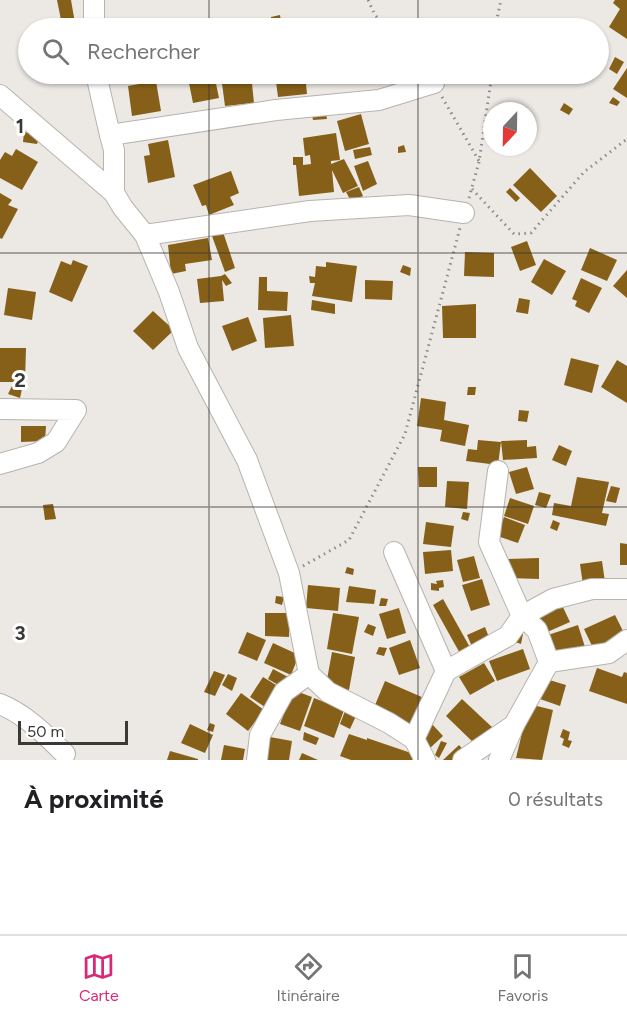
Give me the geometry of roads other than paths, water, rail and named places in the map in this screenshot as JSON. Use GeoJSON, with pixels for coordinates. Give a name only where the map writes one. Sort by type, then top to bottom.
{"type":"FeatureCollection","features":[{"type":"Feature","properties":{"kind":"street"},"geometry":{"type":"LineString","coordinates":[[93,18],[94,0]]}},
{"type":"Feature","properties":{"kind":"street"},"geometry":{"type":"LineString","coordinates":[[98,84],[114,150],[114,193]]}},
{"type":"Feature","properties":{"kind":"street"},"geometry":{"type":"LineString","coordinates":[[110,135],[276,110],[379,100],[431,84]]}},
{"type":"Feature","properties":{"kind":"street"},"geometry":{"type":"LineString","coordinates":[[0,95],[114,193],[145,235],[169,292],[188,348],[247,460],[289,573],[309,674],[328,692],[389,723],[414,739],[425,760]]}},
{"type":"Feature","properties":{"kind":"street"},"geometry":{"type":"LineString","coordinates":[[145,235],[310,211],[409,205],[464,213]]}},
{"type":"Feature","properties":{"kind":"street"},"geometry":{"type":"LineString","coordinates":[[0,409],[76,410],[56,442],[38,453],[0,464]]}},
{"type":"Feature","properties":{"kind":"street"},"geometry":{"type":"LineString","coordinates":[[498,471],[489,542],[522,616],[537,630],[549,662],[514,725],[499,760]]}},
{"type":"Feature","properties":{"kind":"street"},"geometry":{"type":"LineString","coordinates":[[394,552],[446,671]]}},
{"type":"Feature","properties":{"kind":"street"},"geometry":{"type":"LineString","coordinates":[[414,739],[446,671],[508,636],[522,616],[552,598],[592,589],[627,589]]}},
{"type":"Feature","properties":{"kind":"street"},"geometry":{"type":"LineString","coordinates":[[549,662],[609,653],[627,640]]}},
{"type":"Feature","properties":{"kind":"street"},"geometry":{"type":"LineString","coordinates":[[257,760],[260,735],[284,692],[309,674]]}},
{"type":"Feature","properties":{"kind":"street"},"geometry":{"type":"LineString","coordinates":[[0,704],[13,710],[40,729],[65,754]]}},
{"type":"Feature","properties":{"kind":"street"},"geometry":{"type":"LineString","coordinates":[[463,760],[514,725]]}}]}
